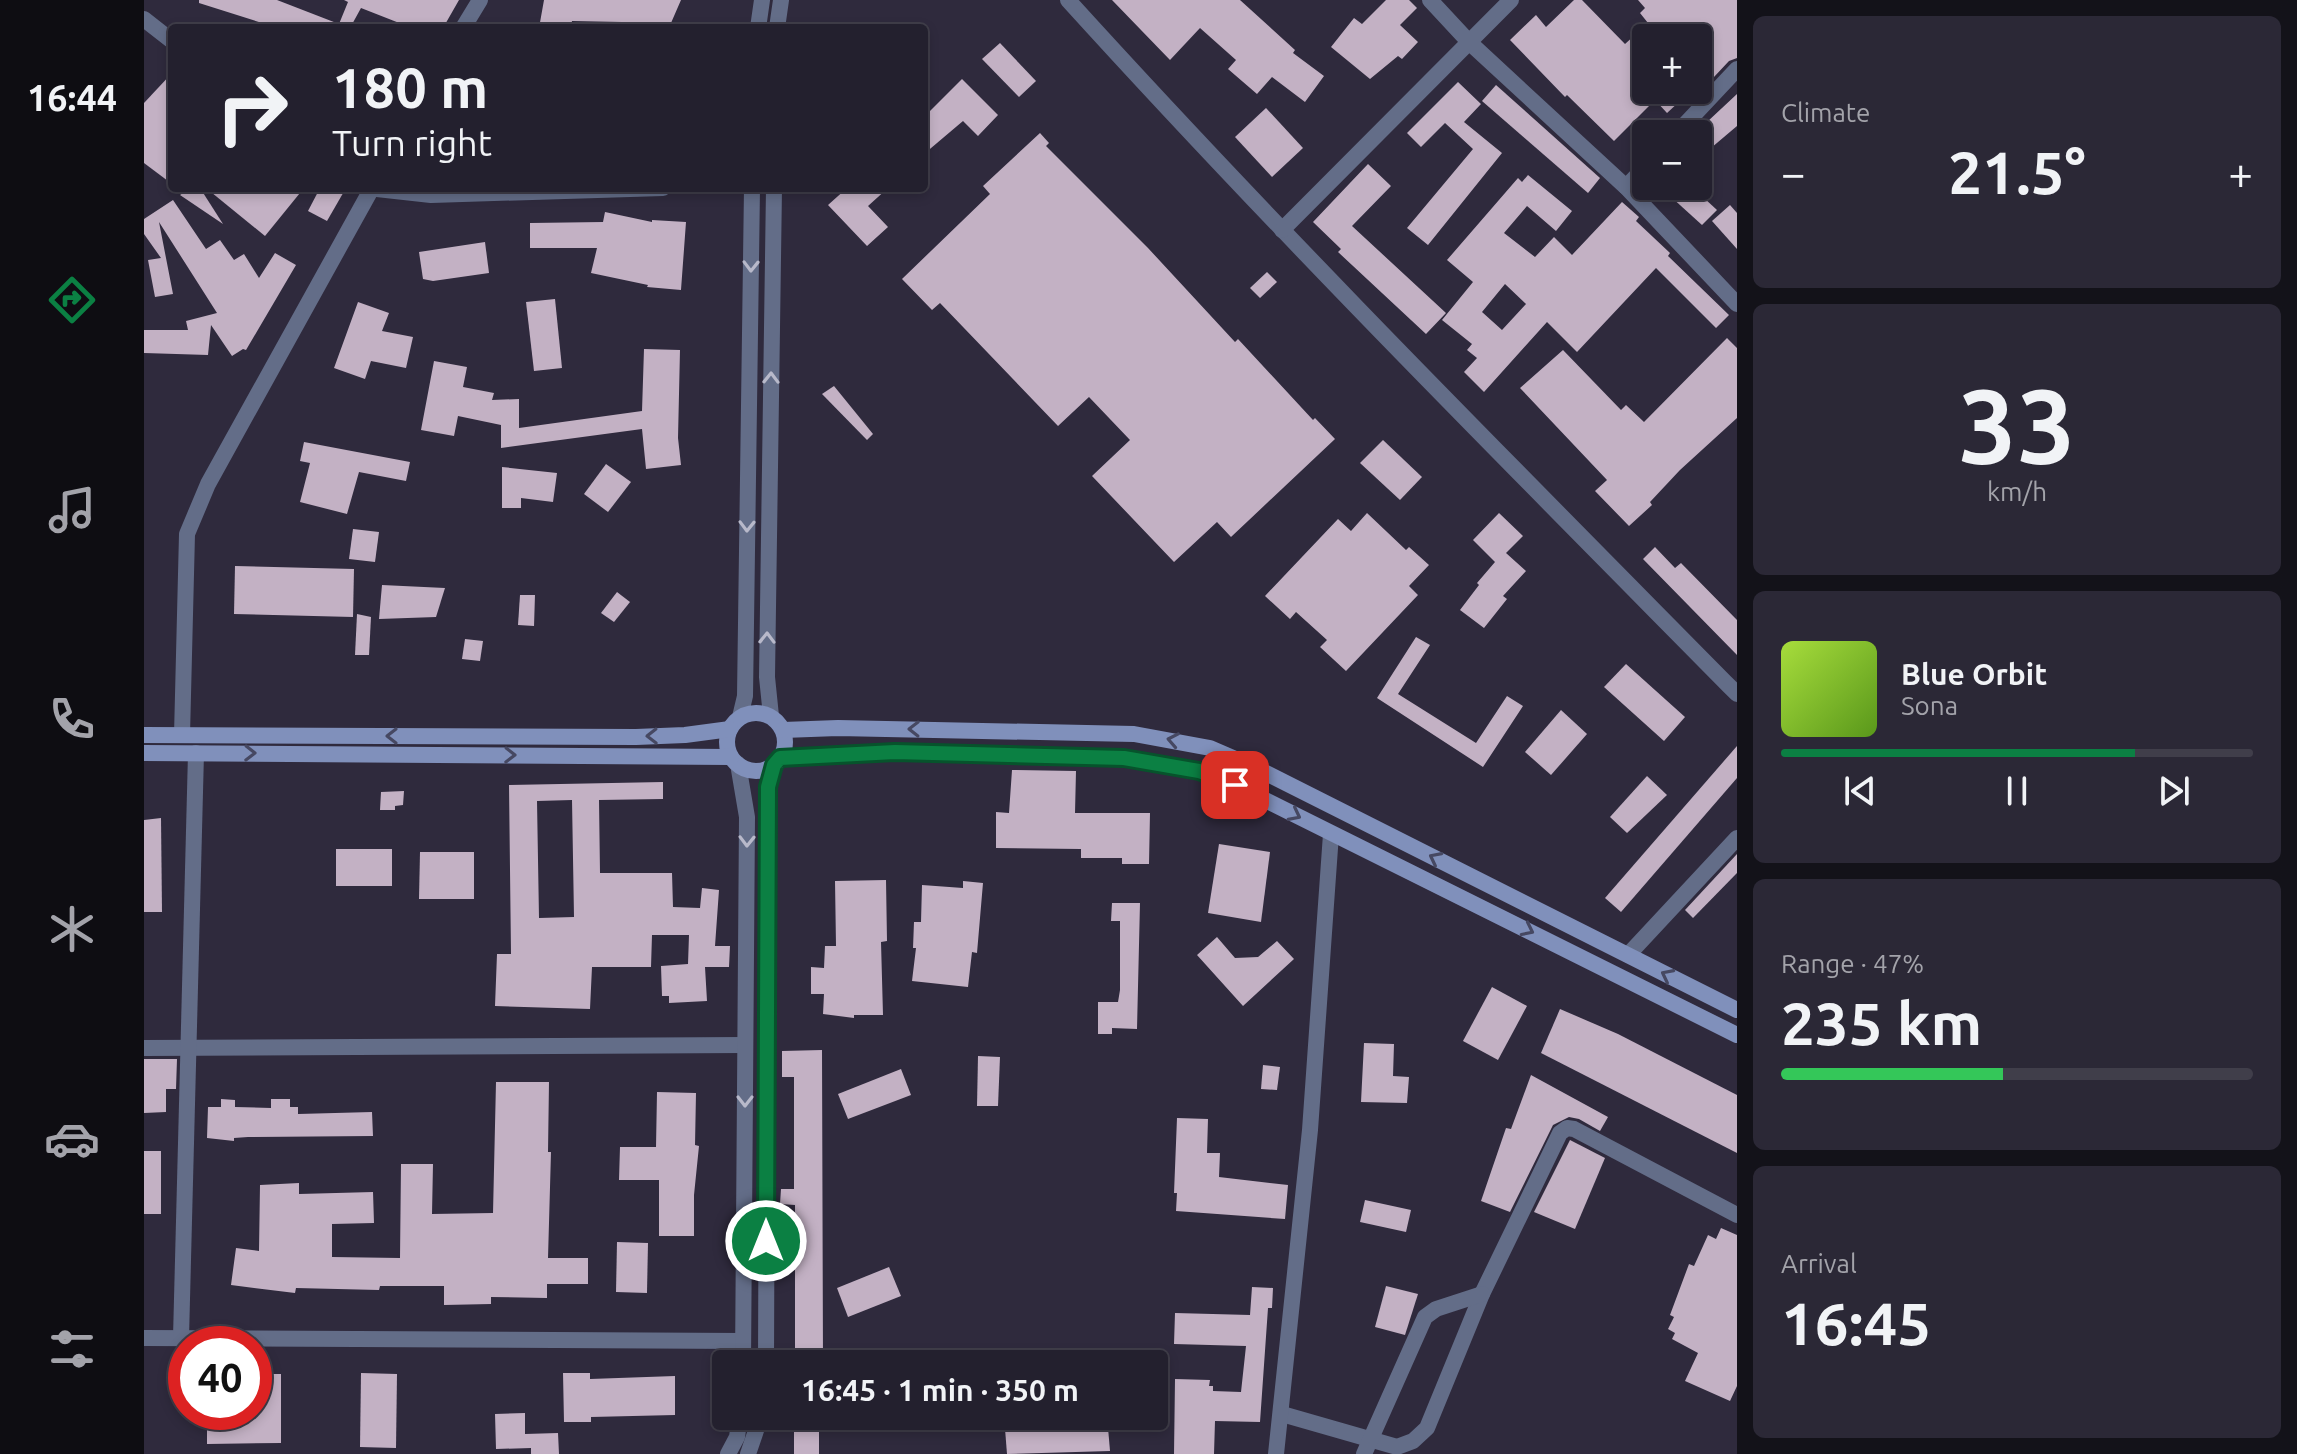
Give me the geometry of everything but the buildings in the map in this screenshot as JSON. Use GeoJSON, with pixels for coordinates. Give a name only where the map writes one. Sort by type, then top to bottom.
{"type":"FeatureCollection","features":[{"type":"Feature","properties":{"kind":"main road"},"geometry":{"type":"LineString","coordinates":[[144,735],[636,737],[685,735],[735,723],[752,713],[771,716],[783,730],[785,739],[777,761]]}},
{"type":"Feature","properties":{"kind":"main road"},"geometry":{"type":"LineString","coordinates":[[734,760],[728,748],[735,723]]}},
{"type":"Feature","properties":{"kind":"main road"},"geometry":{"type":"LineString","coordinates":[[783,730],[1088,731],[1156,737],[1210,748],[1266,773],[1737,1010]]}},
{"type":"Feature","properties":{"kind":"main road"},"geometry":{"type":"LineString","coordinates":[[144,753],[734,760],[755,771],[777,761],[895,752],[1124,758],[1211,776],[1235,785],[1737,1035]]}},
{"type":"Feature","properties":{"kind":"street"},"geometry":{"type":"LineString","coordinates":[[465,24],[480,0]]}},
{"type":"Feature","properties":{"kind":"street"},"geometry":{"type":"LineString","coordinates":[[759,24],[762,0]]}},
{"type":"Feature","properties":{"kind":"street"},"geometry":{"type":"LineString","coordinates":[[778,24],[781,0]]}},
{"type":"Feature","properties":{"kind":"street"},"geometry":{"type":"LineString","coordinates":[[1068,0],[1282,230],[1737,694]]}},
{"type":"Feature","properties":{"kind":"street"},"geometry":{"type":"LineString","coordinates":[[1430,0],[1469,42],[1626,187],[1737,304]]}},
{"type":"Feature","properties":{"kind":"street"},"geometry":{"type":"LineString","coordinates":[[1282,230],[1511,0]]}},
{"type":"Feature","properties":{"kind":"street"},"geometry":{"type":"LineString","coordinates":[[144,19],[168,38]]}},
{"type":"Feature","properties":{"kind":"street"},"geometry":{"type":"LineString","coordinates":[[1689,120],[1737,69]]}},
{"type":"Feature","properties":{"kind":"street"},"geometry":{"type":"LineString","coordinates":[[1626,187],[1632,181]]}},
{"type":"Feature","properties":{"kind":"street"},"geometry":{"type":"LineString","coordinates":[[182,735],[187,534],[208,484],[368,192]]}},
{"type":"Feature","properties":{"kind":"street"},"geometry":{"type":"LineString","coordinates":[[400,192],[431,195],[530,192]]}},
{"type":"Feature","properties":{"kind":"street"},"geometry":{"type":"LineString","coordinates":[[735,723],[745,696],[752,192]]}},
{"type":"Feature","properties":{"kind":"street"},"geometry":{"type":"LineString","coordinates":[[771,716],[767,677],[774,192]]}},
{"type":"Feature","properties":{"kind":"street"},"geometry":{"type":"LineString","coordinates":[[181,1326],[196,753]]}},
{"type":"Feature","properties":{"kind":"street"},"geometry":{"type":"LineString","coordinates":[[734,760],[747,817],[743,1350]]}},
{"type":"Feature","properties":{"kind":"street"},"geometry":{"type":"LineString","coordinates":[[766,1350],[768,787],[777,761]]}},
{"type":"Feature","properties":{"kind":"street"},"geometry":{"type":"LineString","coordinates":[[1276,1454],[1310,1130],[1331,834]]}},
{"type":"Feature","properties":{"kind":"street"},"geometry":{"type":"LineString","coordinates":[[1628,955],[1737,838]]}},
{"type":"Feature","properties":{"kind":"street"},"geometry":{"type":"LineString","coordinates":[[144,1048],[745,1045]]}},
{"type":"Feature","properties":{"kind":"street"},"geometry":{"type":"LineString","coordinates":[[1282,1414],[1367,1447],[1397,1447],[1413,1441],[1427,1428],[1482,1294],[1560,1133],[1567,1128],[1737,1215]]}},
{"type":"Feature","properties":{"kind":"street"},"geometry":{"type":"LineString","coordinates":[[1367,1447],[1425,1317],[1436,1309],[1482,1294]]}},
{"type":"Feature","properties":{"kind":"street"},"geometry":{"type":"LineString","coordinates":[[144,1338],[168,1338]]}},
{"type":"Feature","properties":{"kind":"street"},"geometry":{"type":"LineString","coordinates":[[272,1338],[743,1341]]}},
{"type":"Feature","properties":{"kind":"street"},"geometry":{"type":"LineString","coordinates":[[728,1454],[738,1430]]}},
{"type":"Feature","properties":{"kind":"street"},"geometry":{"type":"LineString","coordinates":[[748,1454],[756,1430]]}},
{"type":"Feature","properties":{"kind":"route"},"geometry":{"type":"LineString","coordinates":[[766,1241],[768,787],[774,765],[780,758],[895,752],[1124,758],[1199,771],[1235,785]]}}]}
